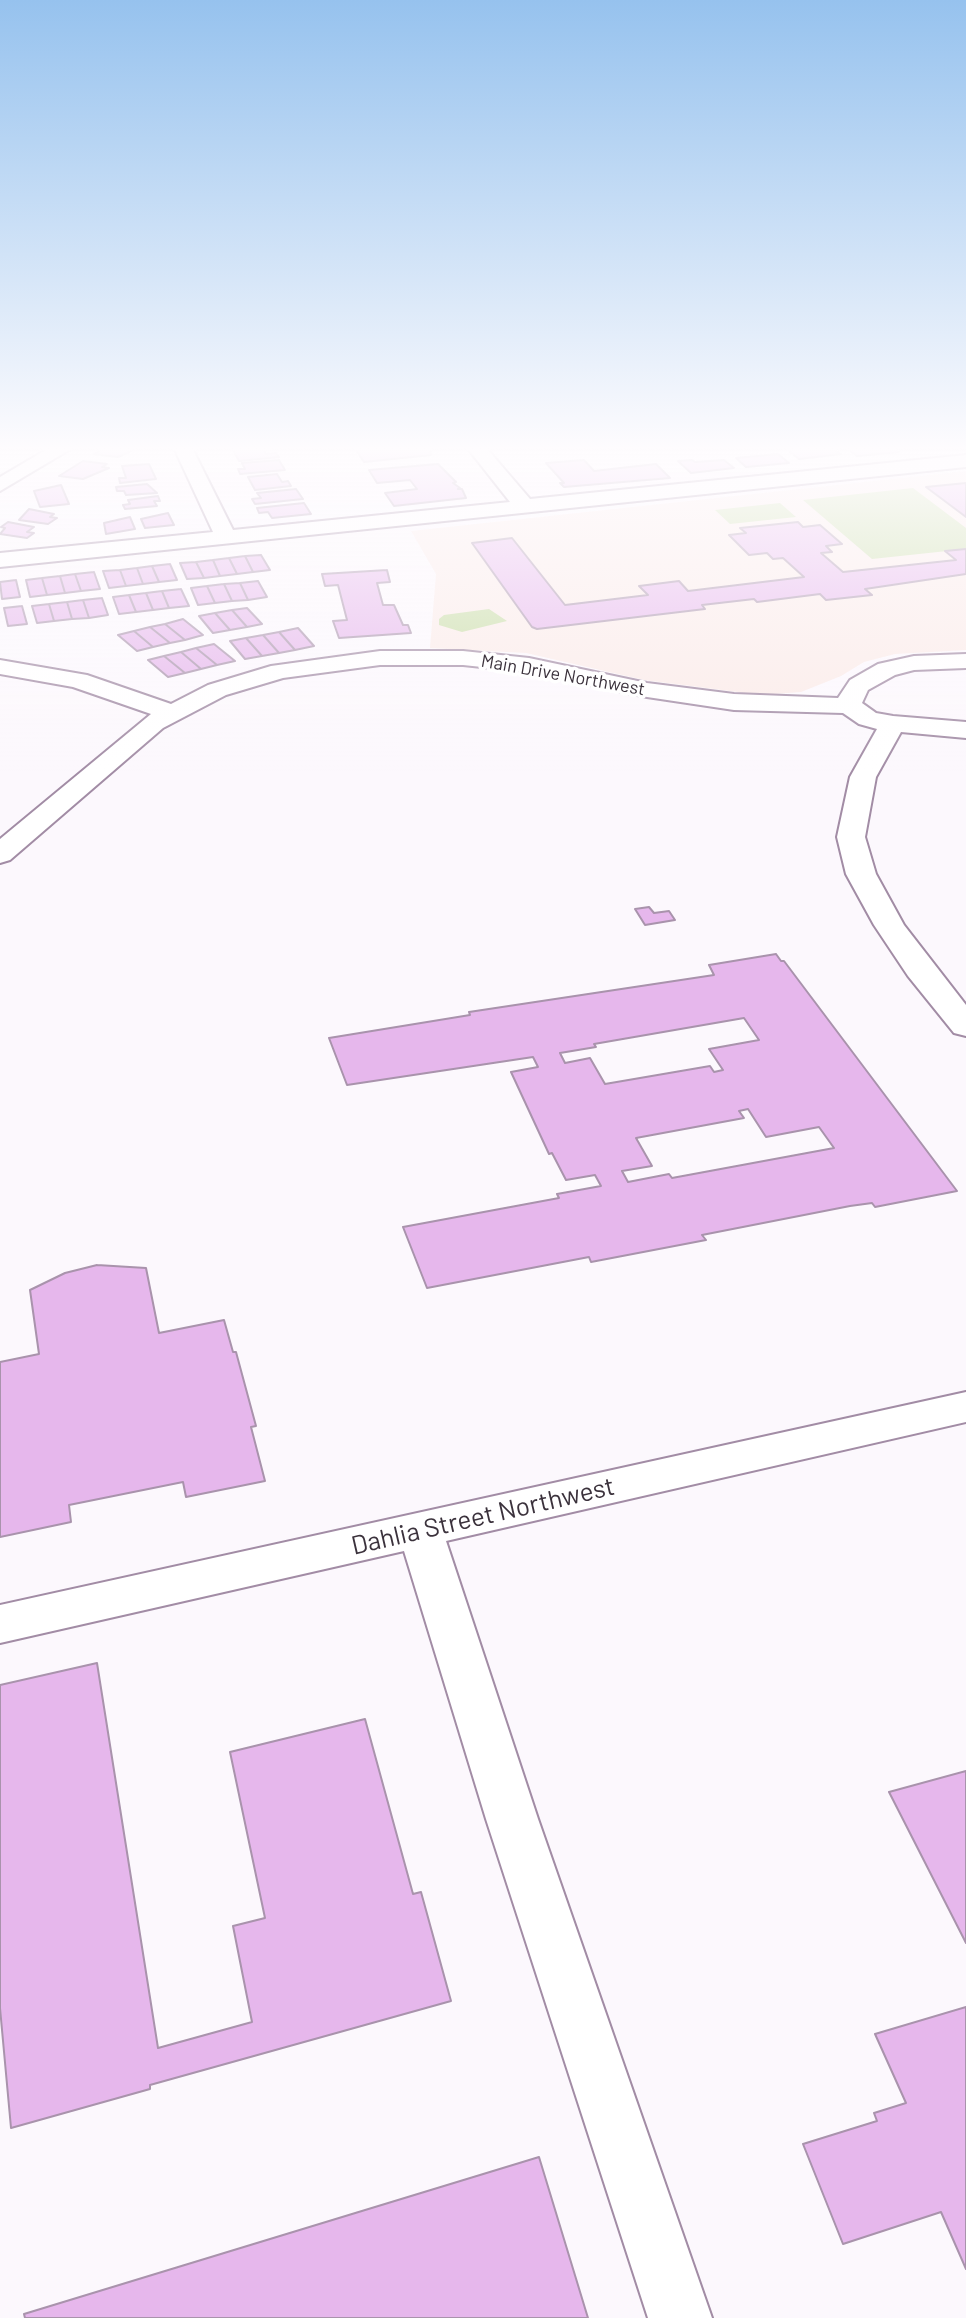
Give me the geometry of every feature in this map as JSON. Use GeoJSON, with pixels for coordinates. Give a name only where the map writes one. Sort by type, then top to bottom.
{"type":"FeatureCollection","features":[{"type":"Feature","properties":{"kind":"street","name":"Main Drive Northwest"},"geometry":{"type":"LineString","coordinates":[[0,854],[154,723],[217,690],[280,671],[406,657],[506,662],[647,690],[734,702],[849,706],[868,719],[966,730]]}},
{"type":"Feature","properties":{"kind":"street"},"geometry":{"type":"LineString","coordinates":[[849,706],[851,695],[859,685],[887,669],[914,663],[966,661]]}},
{"type":"Feature","properties":{"kind":"street"},"geometry":{"type":"LineString","coordinates":[[0,667],[78,680],[172,713]]}},
{"type":"Feature","properties":{"kind":"street"},"geometry":{"type":"LineString","coordinates":[[893,724],[874,753],[857,794],[851,837],[869,891],[895,934],[966,1026]]}},
{"type":"Feature","properties":{"kind":"street","name":"Dahlia Street Northwest"},"geometry":{"type":"LineString","coordinates":[[0,1624],[966,1407]]}},
{"type":"Feature","properties":{"kind":"street"},"geometry":{"type":"LineString","coordinates":[[420,1530],[512,1819],[680,2318]]}},
{"type":"Feature","properties":{"kind":"shaded area"},"geometry":{"type":"Polygon","coordinates":[[[427,558],[966,558],[966,650],[895,654],[864,662],[841,676],[801,692],[761,695],[644,680],[526,653],[430,648],[436,574],[427,558]]]}},
{"type":"Feature","properties":{"kind":"green space"},"geometry":{"type":"Polygon","coordinates":[[[489,609],[507,621],[462,632],[439,625],[439,619],[444,615],[489,609]]]}},
{"type":"Feature","properties":{"kind":"building"},"geometry":{"type":"Polygon","coordinates":[[[229,558],[246,558],[253,572],[237,574],[229,558]]]}},
{"type":"Feature","properties":{"kind":"building"},"geometry":{"type":"Polygon","coordinates":[[[229,558],[237,574],[220,576],[213,560],[229,558]]]}},
{"type":"Feature","properties":{"kind":"building"},"geometry":{"type":"Polygon","coordinates":[[[246,558],[263,558],[270,570],[253,572],[246,558]]]}},
{"type":"Feature","properties":{"kind":"building"},"geometry":{"type":"Polygon","coordinates":[[[483,558],[528,558],[565,605],[648,595],[639,586],[679,581],[688,591],[804,577],[783,558],[827,558],[843,572],[966,558],[966,574],[865,589],[872,595],[826,600],[820,594],[757,602],[754,599],[702,605],[705,609],[537,629],[532,627],[483,558]]]}},
{"type":"Feature","properties":{"kind":"building"},"geometry":{"type":"Polygon","coordinates":[[[213,560],[220,576],[204,578],[196,562],[213,560]]]}},
{"type":"Feature","properties":{"kind":"building"},"geometry":{"type":"Polygon","coordinates":[[[196,562],[204,578],[187,579],[180,563],[196,562]]]}},
{"type":"Feature","properties":{"kind":"building"},"geometry":{"type":"Polygon","coordinates":[[[170,564],[177,580],[159,582],[152,566],[170,564]]]}},
{"type":"Feature","properties":{"kind":"building"},"geometry":{"type":"Polygon","coordinates":[[[152,566],[159,582],[143,584],[137,568],[152,566]]]}},
{"type":"Feature","properties":{"kind":"building"},"geometry":{"type":"Polygon","coordinates":[[[137,568],[143,584],[126,586],[120,570],[137,568]]]}},
{"type":"Feature","properties":{"kind":"building"},"geometry":{"type":"Polygon","coordinates":[[[120,570],[126,586],[109,588],[103,571],[120,570]]]}},
{"type":"Feature","properties":{"kind":"building"},"geometry":{"type":"Polygon","coordinates":[[[387,570],[390,582],[377,583],[383,605],[394,605],[403,625],[408,625],[411,633],[339,638],[333,621],[347,620],[338,585],[325,586],[322,574],[387,570]]]}},
{"type":"Feature","properties":{"kind":"building"},"geometry":{"type":"Polygon","coordinates":[[[94,572],[100,589],[81,591],[75,574],[94,572]]]}},
{"type":"Feature","properties":{"kind":"building"},"geometry":{"type":"Polygon","coordinates":[[[75,574],[81,591],[65,593],[60,576],[75,574]]]}},
{"type":"Feature","properties":{"kind":"building"},"geometry":{"type":"Polygon","coordinates":[[[60,576],[65,593],[47,595],[42,578],[60,576]]]}},
{"type":"Feature","properties":{"kind":"building"},"geometry":{"type":"Polygon","coordinates":[[[42,578],[47,595],[30,597],[26,580],[42,578]]]}},
{"type":"Feature","properties":{"kind":"building"},"geometry":{"type":"Polygon","coordinates":[[[16,580],[20,597],[2,599],[0,582],[16,580]]]}},
{"type":"Feature","properties":{"kind":"building"},"geometry":{"type":"Polygon","coordinates":[[[258,581],[267,597],[248,600],[240,583],[258,581]]]}},
{"type":"Feature","properties":{"kind":"building"},"geometry":{"type":"Polygon","coordinates":[[[240,583],[248,600],[232,601],[224,584],[240,583]]]}},
{"type":"Feature","properties":{"kind":"building"},"geometry":{"type":"Polygon","coordinates":[[[224,584],[232,601],[215,603],[207,586],[224,584]]]}},
{"type":"Feature","properties":{"kind":"building"},"geometry":{"type":"Polygon","coordinates":[[[207,586],[215,603],[198,605],[191,588],[207,586]]]}},
{"type":"Feature","properties":{"kind":"building"},"geometry":{"type":"Polygon","coordinates":[[[181,589],[189,606],[169,608],[162,591],[181,589]]]}},
{"type":"Feature","properties":{"kind":"building"},"geometry":{"type":"Polygon","coordinates":[[[162,591],[169,608],[153,610],[146,593],[162,591]]]}},
{"type":"Feature","properties":{"kind":"building"},"geometry":{"type":"Polygon","coordinates":[[[146,593],[153,610],[136,612],[129,595],[146,593]]]}},
{"type":"Feature","properties":{"kind":"building"},"geometry":{"type":"Polygon","coordinates":[[[129,595],[136,612],[119,614],[113,597],[129,595]]]}},
{"type":"Feature","properties":{"kind":"building"},"geometry":{"type":"Polygon","coordinates":[[[102,598],[108,615],[89,618],[83,600],[102,598]]]}},
{"type":"Feature","properties":{"kind":"building"},"geometry":{"type":"Polygon","coordinates":[[[83,600],[89,618],[72,619],[67,602],[83,600]]]}},
{"type":"Feature","properties":{"kind":"building"},"geometry":{"type":"Polygon","coordinates":[[[67,602],[72,619],[54,621],[49,604],[67,602]]]}},
{"type":"Feature","properties":{"kind":"building"},"geometry":{"type":"Polygon","coordinates":[[[49,604],[54,621],[37,623],[32,606],[49,604]]]}},
{"type":"Feature","properties":{"kind":"building"},"geometry":{"type":"Polygon","coordinates":[[[22,606],[27,624],[8,626],[4,608],[22,606]]]}},
{"type":"Feature","properties":{"kind":"building"},"geometry":{"type":"Polygon","coordinates":[[[247,608],[262,624],[247,627],[232,610],[247,608]]]}},
{"type":"Feature","properties":{"kind":"building"},"geometry":{"type":"Polygon","coordinates":[[[232,610],[247,627],[230,630],[215,613],[232,610]]]}},
{"type":"Feature","properties":{"kind":"building"},"geometry":{"type":"Polygon","coordinates":[[[215,613],[230,630],[213,633],[199,616],[215,613]]]}},
{"type":"Feature","properties":{"kind":"building"},"geometry":{"type":"Polygon","coordinates":[[[183,619],[203,635],[185,640],[165,624],[183,619]]]}},
{"type":"Feature","properties":{"kind":"building"},"geometry":{"type":"Polygon","coordinates":[[[165,624],[185,640],[170,643],[150,627],[165,624]]]}},
{"type":"Feature","properties":{"kind":"building"},"geometry":{"type":"Polygon","coordinates":[[[150,627],[170,643],[153,647],[134,631],[150,627]]]}},
{"type":"Feature","properties":{"kind":"building"},"geometry":{"type":"Polygon","coordinates":[[[298,628],[314,646],[295,650],[279,632],[298,628]]]}},
{"type":"Feature","properties":{"kind":"building"},"geometry":{"type":"Polygon","coordinates":[[[134,631],[153,647],[137,651],[118,635],[134,631]]]}},
{"type":"Feature","properties":{"kind":"building"},"geometry":{"type":"Polygon","coordinates":[[[279,632],[295,650],[279,653],[263,635],[279,632]]]}},
{"type":"Feature","properties":{"kind":"building"},"geometry":{"type":"Polygon","coordinates":[[[263,635],[279,653],[262,656],[246,638],[263,635]]]}},
{"type":"Feature","properties":{"kind":"building"},"geometry":{"type":"Polygon","coordinates":[[[246,638],[262,656],[245,659],[230,641],[246,638]]]}},
{"type":"Feature","properties":{"kind":"building"},"geometry":{"type":"Polygon","coordinates":[[[214,644],[235,661],[217,665],[196,648],[214,644]]]}},
{"type":"Feature","properties":{"kind":"building"},"geometry":{"type":"Polygon","coordinates":[[[196,648],[217,665],[201,669],[181,652],[196,648]]]}},
{"type":"Feature","properties":{"kind":"building"},"geometry":{"type":"Polygon","coordinates":[[[181,652],[201,669],[185,673],[164,656],[181,652]]]}},
{"type":"Feature","properties":{"kind":"building"},"geometry":{"type":"Polygon","coordinates":[[[164,656],[185,673],[168,677],[148,660],[164,656]]]}},
{"type":"Feature","properties":{"kind":"building"},"geometry":{"type":"Polygon","coordinates":[[[649,907],[654,913],[669,911],[675,920],[645,925],[635,909],[649,907]]]}},
{"type":"Feature","properties":{"kind":"building"},"geometry":{"type":"Polygon","coordinates":[[[776,954],[784,961],[957,1191],[875,1207],[872,1203],[850,1206],[702,1235],[706,1240],[591,1262],[589,1257],[427,1288],[403,1227],[559,1198],[557,1194],[601,1186],[595,1175],[566,1180],[552,1153],[549,1154],[511,1072],[538,1067],[533,1057],[347,1085],[329,1038],[470,1015],[469,1012],[714,975],[709,965],[776,954]],[[744,1018],[594,1044],[596,1047],[560,1053],[565,1063],[590,1058],[605,1084],[710,1066],[714,1072],[723,1070],[709,1049],[759,1040],[744,1018]],[[748,1109],[739,1111],[744,1118],[636,1138],[652,1166],[622,1171],[628,1182],[669,1174],[672,1178],[834,1148],[819,1127],[766,1137],[748,1109]]]}},
{"type":"Feature","properties":{"kind":"building"},"geometry":{"type":"Polygon","coordinates":[[[97,1265],[146,1268],[159,1333],[224,1320],[256,1426],[251,1427],[265,1481],[186,1497],[183,1482],[69,1505],[71,1522],[0,1537],[0,1362],[39,1354],[30,1290],[65,1273],[97,1265]]]}},
{"type":"Feature","properties":{"kind":"building"},"geometry":{"type":"Polygon","coordinates":[[[97,1663],[158,2048],[252,2022],[233,1926],[265,1918],[230,1752],[365,1719],[413,1894],[421,1892],[451,2001],[150,2085],[150,2089],[11,2128],[0,2008],[0,1685],[97,1663]]]}},
{"type":"Feature","properties":{"kind":"building"},"geometry":{"type":"Polygon","coordinates":[[[966,1771],[966,1943],[889,1792],[966,1771]]]}},
{"type":"Feature","properties":{"kind":"building"},"geometry":{"type":"Polygon","coordinates":[[[966,2007],[966,2269],[941,2212],[843,2244],[803,2144],[877,2121],[874,2113],[906,2103],[875,2034],[966,2007]]]}},
{"type":"Feature","properties":{"kind":"building"},"geometry":{"type":"Polygon","coordinates":[[[539,2157],[588,2318],[25,2318],[24,2314],[539,2157]]]}}]}
